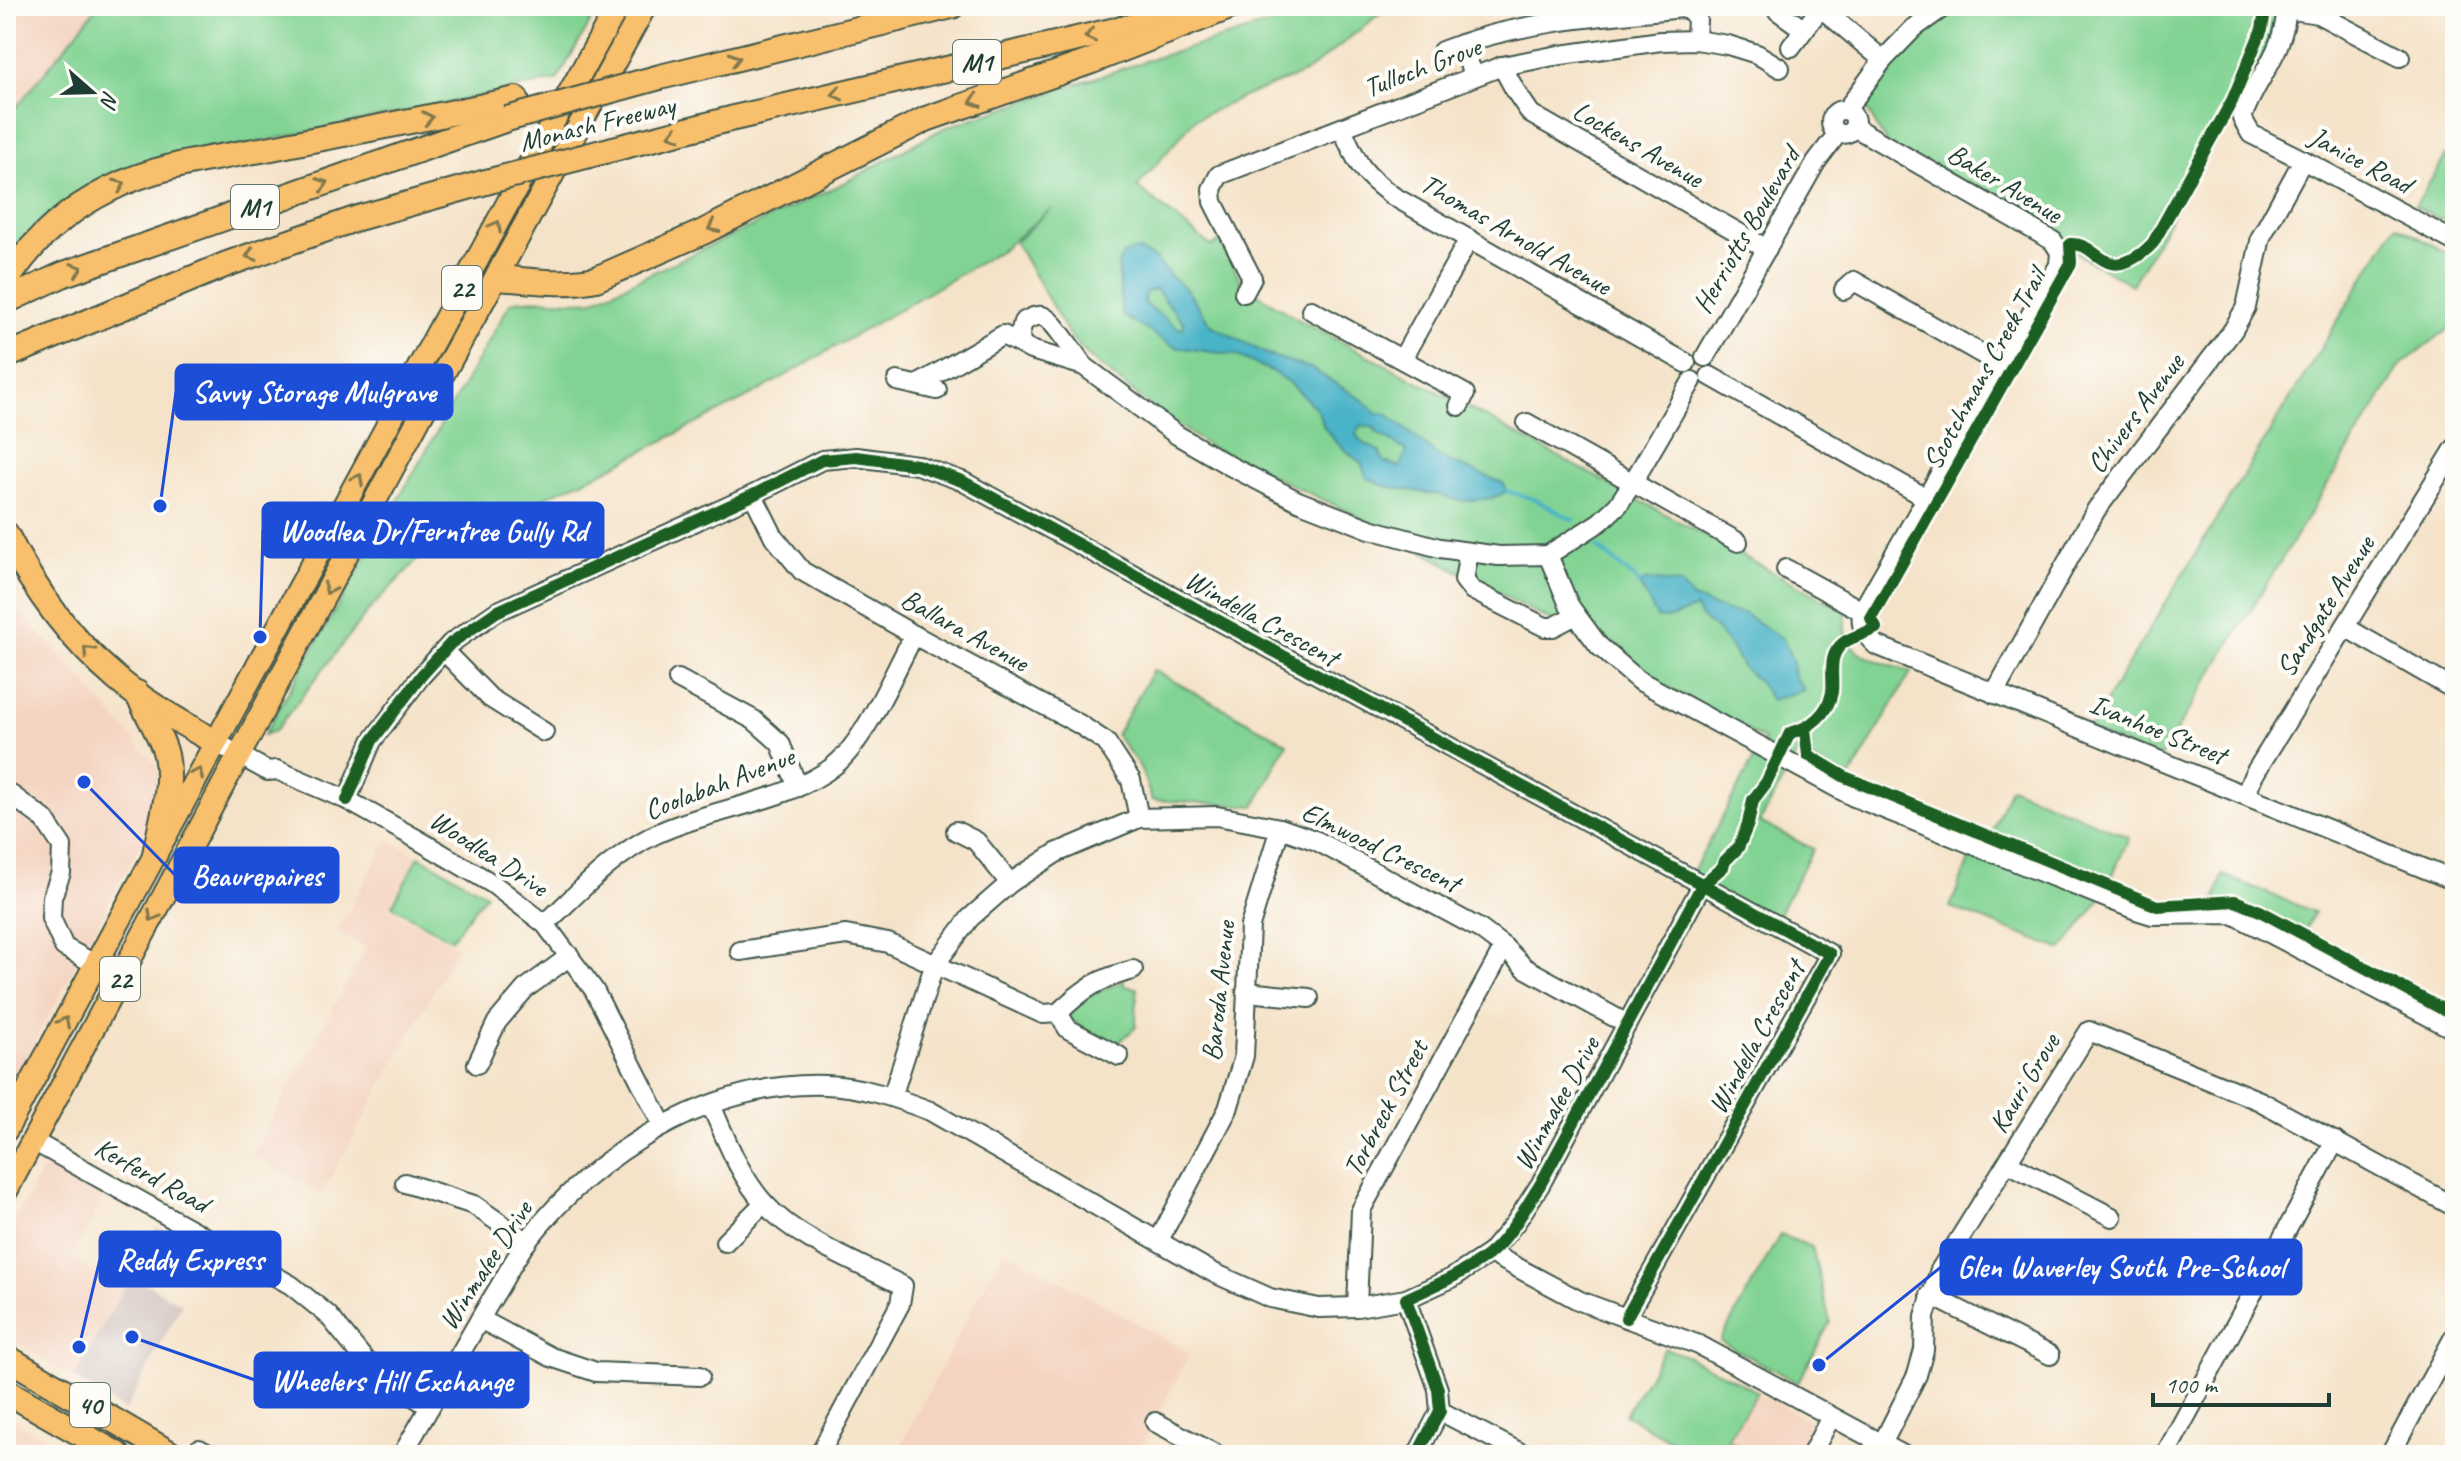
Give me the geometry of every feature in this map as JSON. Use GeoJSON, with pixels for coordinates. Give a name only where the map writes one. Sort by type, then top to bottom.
{"type":"FeatureCollection","features":[{"type":"Feature","properties":{"kind":"highway","name":"Monash Freeway"},"geometry":{"type":"LineString","coordinates":[[6,301],[64,274],[512,109],[660,77],[952,6]]}},
{"type":"Feature","properties":{"kind":"highway","name":"Monash Freeway"},"geometry":{"type":"LineString","coordinates":[[6,356],[227,264],[358,218],[734,118],[1221,6]]}},
{"type":"Feature","properties":{"kind":"highway"},"geometry":{"type":"LineString","coordinates":[[497,278],[569,283],[596,279],[703,232],[926,119],[1092,61],[1232,6]]}},
{"type":"Feature","properties":{"kind":"highway"},"geometry":{"type":"LineString","coordinates":[[6,282],[28,252],[54,225],[74,209],[111,188],[171,168],[512,109]]}},
{"type":"Feature","properties":{"kind":"highway"},"geometry":{"type":"LineString","coordinates":[[6,534],[33,581],[74,636],[118,680],[218,737]]}},
{"type":"Feature","properties":{"kind":"highway"},"geometry":{"type":"LineString","coordinates":[[137,693],[165,752],[168,771],[168,790],[155,854]]}},
{"type":"Feature","properties":{"kind":"highway","name":"40"},"geometry":{"type":"LineString","coordinates":[[6,1357],[173,1455]]}},
{"type":"Feature","properties":{"kind":"highway","name":"40"},"geometry":{"type":"LineString","coordinates":[[6,1391],[118,1455]]}},
{"type":"Feature","properties":{"kind":"main road","name":"22"},"geometry":{"type":"LineString","coordinates":[[6,1130],[509,201],[618,6]]}},
{"type":"Feature","properties":{"kind":"main road","name":"22"},"geometry":{"type":"LineString","coordinates":[[7,1188],[444,372],[645,6]]}},
{"type":"Feature","properties":{"kind":"street"},"geometry":{"type":"LineString","coordinates":[[1775,6],[1803,29]]}},
{"type":"Feature","properties":{"kind":"street","name":"Herriotts Boulevard"},"geometry":{"type":"LineString","coordinates":[[1548,555],[1600,522],[1618,505],[1816,162],[1846,123],[1883,60],[1914,28],[1945,6]]}},
{"type":"Feature","properties":{"kind":"street"},"geometry":{"type":"LineString","coordinates":[[1791,47],[1821,7],[1883,60]]}},
{"type":"Feature","properties":{"kind":"street"},"geometry":{"type":"LineString","coordinates":[[2286,7],[2318,14],[2400,57]]}},
{"type":"Feature","properties":{"kind":"street","name":"Janice Road"},"geometry":{"type":"LineString","coordinates":[[2286,7],[2286,25],[2281,42],[2244,113],[2243,124],[2251,134],[2455,242]]}},
{"type":"Feature","properties":{"kind":"street"},"geometry":{"type":"LineString","coordinates":[[1442,51],[1498,31],[1682,8],[1691,11],[1697,19],[1696,40]]}},
{"type":"Feature","properties":{"kind":"street","name":"Tulloch Grove"},"geometry":{"type":"LineString","coordinates":[[1244,293],[1252,278],[1213,202],[1212,189],[1219,175],[1502,66],[1554,56],[1646,43],[1696,40],[1757,54],[1780,68]]}},
{"type":"Feature","properties":{"kind":"street"},"geometry":{"type":"LineString","coordinates":[[1461,44],[1474,76]]}},
{"type":"Feature","properties":{"kind":"street","name":"Lockens Avenue"},"geometry":{"type":"LineString","coordinates":[[1502,66],[1531,114],[1767,249]]}},
{"type":"Feature","properties":{"kind":"street","name":"Baker Avenue"},"geometry":{"type":"LineString","coordinates":[[1846,123],[2053,241],[2058,247],[2059,265],[1862,611]]}},
{"type":"Feature","properties":{"kind":"street","name":"Thomas Arnold Avenue"},"geometry":{"type":"LineString","coordinates":[[1342,128],[1358,165],[1393,196],[1928,499]]}},
{"type":"Feature","properties":{"kind":"street","name":"Chivers Avenue"},"geometry":{"type":"LineString","coordinates":[[1994,694],[2096,510],[2233,330],[2246,307],[2261,237],[2303,160]]}},
{"type":"Feature","properties":{"kind":"street"},"geometry":{"type":"LineString","coordinates":[[1402,359],[1469,239]]}},
{"type":"Feature","properties":{"kind":"street"},"geometry":{"type":"LineString","coordinates":[[1851,280],[2003,366]]}},
{"type":"Feature","properties":{"kind":"street"},"geometry":{"type":"LineString","coordinates":[[1311,310],[1465,394],[1459,406]]}},
{"type":"Feature","properties":{"kind":"street"},"geometry":{"type":"LineString","coordinates":[[917,385],[1032,317],[1042,316],[1051,320],[1084,366],[1177,435],[1298,501],[1370,529],[1440,548],[1499,556],[1548,555],[1576,615],[1599,646],[1638,680],[1854,797],[2144,912],[2233,914],[2455,1030]]}},
{"type":"Feature","properties":{"kind":"street"},"geometry":{"type":"LineString","coordinates":[[1021,344],[1023,322]]}},
{"type":"Feature","properties":{"kind":"street"},"geometry":{"type":"LineString","coordinates":[[1003,335],[1031,350],[1084,366]]}},
{"type":"Feature","properties":{"kind":"street"},"geometry":{"type":"LineString","coordinates":[[897,381],[937,390]]}},
{"type":"Feature","properties":{"kind":"street"},"geometry":{"type":"LineString","coordinates":[[1527,423],[1738,542]]}},
{"type":"Feature","properties":{"kind":"street","name":"Sandgate Avenue"},"geometry":{"type":"LineString","coordinates":[[2246,794],[2253,776],[2455,448]]}},
{"type":"Feature","properties":{"kind":"street","name":"Windella Crescent"},"geometry":{"type":"LineString","coordinates":[[347,800],[382,725],[444,651],[496,612],[753,495],[822,460],[856,457],[917,465],[962,481],[1830,954],[1626,1318]]}},
{"type":"Feature","properties":{"kind":"street","name":"Ballara Avenue"},"geometry":{"type":"LineString","coordinates":[[753,495],[774,537],[802,571],[1079,724],[1106,742],[1131,780],[1139,818]]}},
{"type":"Feature","properties":{"kind":"street"},"geometry":{"type":"LineString","coordinates":[[1469,552],[1464,580],[1472,590],[1545,627],[1553,627],[1576,615]]}},
{"type":"Feature","properties":{"kind":"street"},"geometry":{"type":"LineString","coordinates":[[1786,569],[1862,611]]}},
{"type":"Feature","properties":{"kind":"street","name":"Ivanhoe Street"},"geometry":{"type":"LineString","coordinates":[[1862,611],[1861,623],[1865,634],[1876,645],[2455,881]]}},
{"type":"Feature","properties":{"kind":"street"},"geometry":{"type":"LineString","coordinates":[[2345,627],[2455,690]]}},
{"type":"Feature","properties":{"kind":"street","name":"Coolabah Avenue"},"geometry":{"type":"LineString","coordinates":[[545,924],[615,859],[653,836],[798,787],[835,765],[859,738],[914,635]]}},
{"type":"Feature","properties":{"kind":"street"},"geometry":{"type":"LineString","coordinates":[[444,651],[490,698],[544,732]]}},
{"type":"Feature","properties":{"kind":"street"},"geometry":{"type":"LineString","coordinates":[[678,679],[754,720],[780,743],[798,787]]}},
{"type":"Feature","properties":{"kind":"street","name":"Woodlea Drive"},"geometry":{"type":"LineString","coordinates":[[218,737],[243,751],[268,771],[277,770],[347,800],[493,884],[545,924],[594,990],[663,1126]]}},
{"type":"Feature","properties":{"kind":"street"},"geometry":{"type":"LineString","coordinates":[[6,791],[44,819],[62,846],[61,873],[52,897],[51,918],[64,947],[120,978]]}},
{"type":"Feature","properties":{"kind":"street","name":"Elmwood Crescent"},"geometry":{"type":"LineString","coordinates":[[892,1097],[934,966],[970,918],[1010,883],[1056,853],[1139,818],[1217,816],[1280,828],[1317,841],[1480,929],[1525,968],[1627,1024]]}},
{"type":"Feature","properties":{"kind":"street","name":"Baroda Avenue"},"geometry":{"type":"LineString","coordinates":[[1159,1240],[1228,1109],[1244,1056],[1250,926],[1280,828]]}},
{"type":"Feature","properties":{"kind":"street"},"geometry":{"type":"LineString","coordinates":[[956,831],[976,841],[1010,883]]}},
{"type":"Feature","properties":{"kind":"street","name":"Winmalee Drive"},"geometry":{"type":"LineString","coordinates":[[402,1455],[527,1242],[563,1199],[620,1150],[663,1126],[711,1105],[763,1090],[825,1085],[855,1088],[930,1111],[1214,1273],[1270,1298],[1319,1308],[1357,1307],[1406,1299],[1452,1278],[1490,1253],[1516,1222],[1540,1185],[1702,885]]}},
{"type":"Feature","properties":{"kind":"street"},"geometry":{"type":"LineString","coordinates":[[740,951],[846,935],[888,943],[1043,1014],[1058,1013],[1078,994],[1105,977],[1133,970]]}},
{"type":"Feature","properties":{"kind":"street","name":"Torbreck Street"},"geometry":{"type":"LineString","coordinates":[[1357,1307],[1361,1210],[1504,947]]}},
{"type":"Feature","properties":{"kind":"street"},"geometry":{"type":"LineString","coordinates":[[477,1064],[497,1022],[525,989],[570,956]]}},
{"type":"Feature","properties":{"kind":"street"},"geometry":{"type":"LineString","coordinates":[[1246,992],[1309,998]]}},
{"type":"Feature","properties":{"kind":"street"},"geometry":{"type":"LineString","coordinates":[[1058,1013],[1068,1029],[1119,1056]]}},
{"type":"Feature","properties":{"kind":"street","name":"Kauri Grove"},"geometry":{"type":"LineString","coordinates":[[1882,1444],[1917,1375],[1924,1350],[1925,1316],[1940,1270],[2089,1031],[2260,1101],[2455,1207]]}},
{"type":"Feature","properties":{"kind":"street"},"geometry":{"type":"LineString","coordinates":[[711,1105],[734,1159],[764,1203],[784,1221],[816,1242],[903,1286],[900,1304],[819,1455]]}},
{"type":"Feature","properties":{"kind":"street","name":"Kerferd Road"},"geometry":{"type":"LineString","coordinates":[[33,1141],[291,1285],[328,1315],[372,1369],[430,1407]]}},
{"type":"Feature","properties":{"kind":"street"},"geometry":{"type":"LineString","coordinates":[[2165,1455],[2335,1141]]}},
{"type":"Feature","properties":{"kind":"street"},"geometry":{"type":"LineString","coordinates":[[2008,1163],[2112,1217]]}},
{"type":"Feature","properties":{"kind":"street"},"geometry":{"type":"LineString","coordinates":[[405,1183],[474,1205],[527,1242]]}},
{"type":"Feature","properties":{"kind":"street"},"geometry":{"type":"LineString","coordinates":[[725,1242],[764,1203]]}},
{"type":"Feature","properties":{"kind":"street"},"geometry":{"type":"LineString","coordinates":[[1490,1253],[1580,1301],[1699,1345],[1903,1455]]}},
{"type":"Feature","properties":{"kind":"street"},"geometry":{"type":"LineString","coordinates":[[1930,1295],[2050,1355]]}},
{"type":"Feature","properties":{"kind":"street"},"geometry":{"type":"LineString","coordinates":[[1406,1299],[1438,1389],[1440,1411],[1417,1455]]}},
{"type":"Feature","properties":{"kind":"street"},"geometry":{"type":"LineString","coordinates":[[480,1319],[551,1357],[596,1372],[700,1376]]}},
{"type":"Feature","properties":{"kind":"street"},"geometry":{"type":"LineString","coordinates":[[2390,1455],[2455,1335]]}},
{"type":"Feature","properties":{"kind":"street"},"geometry":{"type":"LineString","coordinates":[[1440,1411],[1525,1455]]}},
{"type":"Feature","properties":{"kind":"street"},"geometry":{"type":"LineString","coordinates":[[1811,1455],[1831,1417]]}},
{"type":"Feature","properties":{"kind":"street"},"geometry":{"type":"LineString","coordinates":[[1155,1422],[1217,1455]]}},
{"type":"Feature","properties":{"kind":"shaded area"},"geometry":{"type":"Polygon","coordinates":[[[6,6],[98,6],[6,120],[6,6]]]}},
{"type":"Feature","properties":{"kind":"shaded area"},"geometry":{"type":"Polygon","coordinates":[[[6,597],[160,770],[156,815],[6,1095],[6,597]]]}},
{"type":"Feature","properties":{"kind":"shaded area"},"geometry":{"type":"Polygon","coordinates":[[[388,839],[417,855],[388,908],[458,947],[322,1194],[252,1155],[366,948],[337,932],[388,839]]]}},
{"type":"Feature","properties":{"kind":"shaded area"},"geometry":{"type":"Polygon","coordinates":[[[53,1167],[104,1196],[71,1259],[122,1289],[74,1378],[6,1337],[6,1236],[42,1170],[53,1167]]]}},
{"type":"Feature","properties":{"kind":"shaded area"},"geometry":{"type":"Polygon","coordinates":[[[157,1227],[169,1233],[143,1282],[182,1304],[125,1411],[74,1378],[157,1227]]]}},
{"type":"Feature","properties":{"kind":"shaded area"},"geometry":{"type":"Polygon","coordinates":[[[1004,1249],[1190,1353],[1137,1455],[895,1455],[1004,1249]]]}},
{"type":"Feature","properties":{"kind":"shaded area"},"geometry":{"type":"Polygon","coordinates":[[[1757,1393],[1811,1422],[1795,1455],[1757,1455],[1727,1439],[1757,1393]]]}},
{"type":"Feature","properties":{"kind":"shaded area"},"geometry":{"type":"Polygon","coordinates":[[[6,1414],[71,1455],[6,1455],[6,1414]]]}},
{"type":"Feature","properties":{"kind":"green space"},"geometry":{"type":"Polygon","coordinates":[[[98,6],[600,6],[557,80],[144,166],[69,199],[36,226],[6,265],[6,120],[98,6]]]}},
{"type":"Feature","properties":{"kind":"green space"},"geometry":{"type":"Polygon","coordinates":[[[1331,6],[1390,6],[1305,73],[1195,119],[1137,187],[1211,246],[1221,241],[1242,284],[1299,320],[1847,612],[1844,626],[1853,647],[1873,660],[1911,672],[1850,778],[1797,754],[1760,822],[1813,849],[1774,923],[1689,879],[1764,740],[1356,515],[1208,446],[1148,404],[1088,356],[1069,335],[1015,242],[1052,208],[1003,249],[752,395],[598,474],[448,539],[422,555],[370,609],[275,731],[264,735],[511,302],[594,300],[842,184],[944,128],[1145,61],[1331,6]]]}},
{"type":"Feature","properties":{"kind":"green space"},"geometry":{"type":"Polygon","coordinates":[[[1945,6],[2286,6],[2244,113],[2232,109],[2132,285],[1888,146],[1858,94],[1945,6]]]}},
{"type":"Feature","properties":{"kind":"green space"},"geometry":{"type":"Polygon","coordinates":[[[2455,141],[2455,227],[2415,206],[2455,141]]]}},
{"type":"Feature","properties":{"kind":"green space"},"geometry":{"type":"Polygon","coordinates":[[[2396,225],[2455,257],[2455,327],[2452,326],[2401,365],[2159,759],[2088,730],[2396,225]]]}},
{"type":"Feature","properties":{"kind":"green space"},"geometry":{"type":"Polygon","coordinates":[[[1153,670],[1287,743],[1255,806],[1152,800],[1140,767],[1116,735],[1153,670]]]}},
{"type":"Feature","properties":{"kind":"green space"},"geometry":{"type":"Polygon","coordinates":[[[2010,787],[2129,837],[2105,893],[2062,950],[1950,907],[1975,846],[1985,849],[2010,787]]]}},
{"type":"Feature","properties":{"kind":"green space"},"geometry":{"type":"Polygon","coordinates":[[[419,856],[486,894],[451,939],[392,906],[419,856]]]}},
{"type":"Feature","properties":{"kind":"green space"},"geometry":{"type":"Polygon","coordinates":[[[2223,875],[2314,912],[2303,935],[2261,913],[2240,905],[2215,901],[2223,875]]]}},
{"type":"Feature","properties":{"kind":"green space"},"geometry":{"type":"Polygon","coordinates":[[[1124,981],[1124,986],[1137,988],[1136,1027],[1117,1044],[1109,1045],[1068,1018],[1085,999],[1124,981]]]}},
{"type":"Feature","properties":{"kind":"green space"},"geometry":{"type":"Polygon","coordinates":[[[1780,1235],[1812,1247],[1830,1322],[1798,1383],[1720,1341],[1780,1235]]]}},
{"type":"Feature","properties":{"kind":"green space"},"geometry":{"type":"Polygon","coordinates":[[[1665,1348],[1758,1392],[1727,1439],[1756,1455],[1697,1455],[1625,1415],[1665,1348]]]}},
{"type":"Feature","properties":{"kind":"water"},"geometry":{"type":"Polygon","coordinates":[[[1138,250],[1155,258],[1187,290],[1211,325],[1268,355],[1310,368],[1363,400],[1378,414],[1386,413],[1439,457],[1503,483],[1507,491],[1492,498],[1460,501],[1385,486],[1367,478],[1361,463],[1336,442],[1324,427],[1317,409],[1289,382],[1236,355],[1175,347],[1122,315],[1118,264],[1123,254],[1138,250]],[[1156,289],[1145,293],[1144,303],[1180,329],[1183,328],[1184,323],[1156,289]],[[1361,425],[1356,434],[1361,442],[1379,451],[1384,462],[1400,467],[1407,451],[1376,432],[1375,428],[1361,425]]]}},
{"type":"Feature","properties":{"kind":"water"},"geometry":{"type":"Polygon","coordinates":[[[1647,580],[1680,584],[1693,599],[1730,612],[1743,613],[1783,639],[1792,660],[1794,676],[1804,690],[1771,700],[1758,681],[1743,668],[1718,631],[1700,616],[1696,608],[1658,619],[1639,584],[1647,580]]]}},
{"type":"Feature","properties":{"kind":"waterway"},"geometry":{"type":"LineString","coordinates":[[1507,491],[1534,499],[1573,520]]}},
{"type":"Feature","properties":{"kind":"waterway"},"geometry":{"type":"LineString","coordinates":[[1597,547],[1640,583]]}},
{"type":"Feature","properties":{"kind":"cycle path","name":"Scotchmans Creek Trail"},"geometry":{"type":"LineString","coordinates":[[1417,1455],[1440,1411],[1438,1389],[1406,1299],[1478,1262],[1496,1248],[1517,1222],[1702,885],[1723,867],[1738,848],[1753,800],[1766,783],[1790,733],[1811,724],[1827,707],[1837,649],[1876,628],[1871,618],[2071,263],[2070,244],[2081,245],[2106,261],[2119,264],[2138,256],[2153,243],[2232,101],[2262,29],[2266,6]]}},
{"type":"Feature","properties":{"kind":"cycle path"},"geometry":{"type":"LineString","coordinates":[[347,800],[372,741],[421,676],[451,643],[496,612],[753,495],[822,460],[856,457],[917,465],[962,481],[1830,954],[1626,1318]]}},
{"type":"Feature","properties":{"kind":"cycle path"},"geometry":{"type":"LineString","coordinates":[[1805,729],[1808,755],[1845,777],[2157,906],[2235,901],[2260,911],[2455,1016]]}},
{"type":"Feature","properties":{"kind":"place","name":"Savvy Storage Mulgrave"},"geometry":{"type":"Point","coordinates":[160,506]}},
{"type":"Feature","properties":{"kind":"place","name":"Woodlea Dr/Ferntree Gully Rd"},"geometry":{"type":"Point","coordinates":[260,637]}},
{"type":"Feature","properties":{"kind":"place","name":"Beaurepaires"},"geometry":{"type":"Point","coordinates":[84,782]}},
{"type":"Feature","properties":{"kind":"place","name":"Wheelers Hill Exchange"},"geometry":{"type":"Point","coordinates":[132,1337]}},
{"type":"Feature","properties":{"kind":"place","name":"Reddy Express"},"geometry":{"type":"Point","coordinates":[79,1347]}},
{"type":"Feature","properties":{"kind":"place","name":"Glen Waverley South Pre-School"},"geometry":{"type":"Point","coordinates":[1819,1365]}}]}
